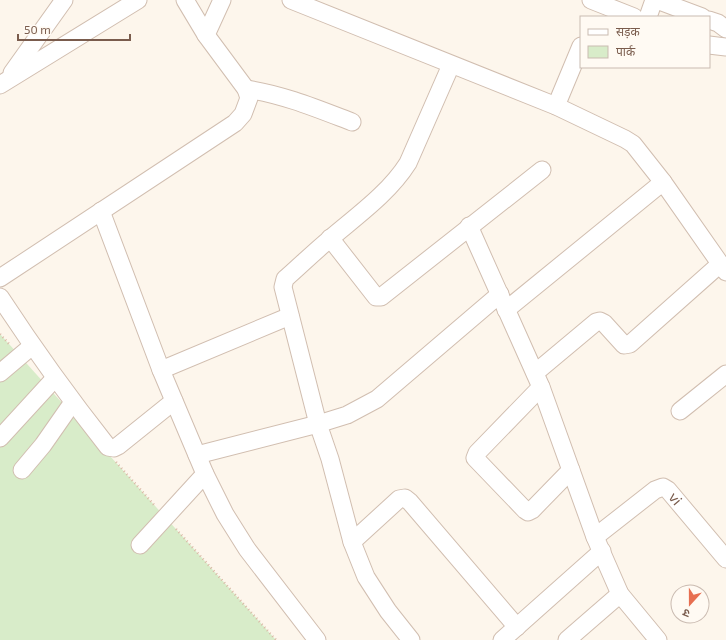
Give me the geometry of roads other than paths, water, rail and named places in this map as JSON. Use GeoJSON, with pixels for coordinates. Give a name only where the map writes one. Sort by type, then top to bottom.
{"type":"FeatureCollection","features":[{"type":"Feature","properties":{"kind":"street"},"geometry":{"type":"LineString","coordinates":[[3,82],[64,0]]}},
{"type":"Feature","properties":{"kind":"street"},"geometry":{"type":"LineString","coordinates":[[3,82],[138,0]]}},
{"type":"Feature","properties":{"kind":"street"},"geometry":{"type":"LineString","coordinates":[[0,278],[235,123],[243,114],[249,98],[246,89],[206,35],[186,0]]}},
{"type":"Feature","properties":{"kind":"street"},"geometry":{"type":"LineString","coordinates":[[206,35],[222,0]]}},
{"type":"Feature","properties":{"kind":"street"},"geometry":{"type":"LineString","coordinates":[[291,0],[556,106],[629,141],[664,182],[723,268],[630,344],[624,345],[604,323],[600,321],[596,322],[538,380],[477,453],[475,458],[528,512],[532,510],[571,470]]}},
{"type":"Feature","properties":{"kind":"street"},"geometry":{"type":"LineString","coordinates":[[648,16],[655,0],[699,16]]}},
{"type":"Feature","properties":{"kind":"street"},"geometry":{"type":"LineString","coordinates":[[595,7],[630,16]]}},
{"type":"Feature","properties":{"kind":"street"},"geometry":{"type":"LineString","coordinates":[[710,20],[718,23],[726,29]]}},
{"type":"Feature","properties":{"kind":"street"},"geometry":{"type":"LineString","coordinates":[[710,45],[726,47]]}},
{"type":"Feature","properties":{"kind":"street"},"geometry":{"type":"LineString","coordinates":[[556,106],[580,48]]}},
{"type":"Feature","properties":{"kind":"street"},"geometry":{"type":"LineString","coordinates":[[411,640],[388,611],[366,578],[352,542],[330,459],[318,424],[290,316],[283,282],[330,238],[349,224],[400,176],[408,164],[451,65]]}},
{"type":"Feature","properties":{"kind":"street"},"geometry":{"type":"LineString","coordinates":[[246,89],[260,91],[352,122]]}},
{"type":"Feature","properties":{"kind":"street"},"geometry":{"type":"LineString","coordinates":[[330,238],[376,297],[381,297],[542,170]]}},
{"type":"Feature","properties":{"kind":"street"},"geometry":{"type":"LineString","coordinates":[[506,310],[664,182]]}},
{"type":"Feature","properties":{"kind":"street"},"geometry":{"type":"LineString","coordinates":[[101,211],[161,370],[205,474],[225,514],[247,549],[317,640]]}},
{"type":"Feature","properties":{"kind":"street"},"geometry":{"type":"LineString","coordinates":[[470,226],[538,380],[598,544],[620,594],[658,640]]}},
{"type":"Feature","properties":{"kind":"street"},"geometry":{"type":"LineString","coordinates":[[197,455],[318,424],[347,415],[378,399],[500,294]]}},
{"type":"Feature","properties":{"kind":"street"},"geometry":{"type":"LineString","coordinates":[[0,297],[32,346],[72,402],[108,447],[114,448],[174,401]]}},
{"type":"Feature","properties":{"kind":"street"},"geometry":{"type":"LineString","coordinates":[[161,370],[290,316]]}},
{"type":"Feature","properties":{"kind":"street"},"geometry":{"type":"LineString","coordinates":[[0,373],[32,346]]}},
{"type":"Feature","properties":{"kind":"street"},"geometry":{"type":"LineString","coordinates":[[680,411],[726,374]]}},
{"type":"Feature","properties":{"kind":"street"},"geometry":{"type":"LineString","coordinates":[[0,438],[55,378]]}},
{"type":"Feature","properties":{"kind":"street"},"geometry":{"type":"LineString","coordinates":[[22,470],[43,445],[72,402]]}},
{"type":"Feature","properties":{"kind":"street"},"geometry":{"type":"LineString","coordinates":[[140,546],[205,474]]}},
{"type":"Feature","properties":{"kind":"street","name":"vi"},"geometry":{"type":"LineString","coordinates":[[598,544],[655,490],[663,487],[668,490],[726,559]]}},
{"type":"Feature","properties":{"kind":"street"},"geometry":{"type":"LineString","coordinates":[[352,542],[399,500],[404,498],[410,502],[517,627]]}},
{"type":"Feature","properties":{"kind":"street"},"geometry":{"type":"LineString","coordinates":[[502,640],[517,627],[598,544]]}},
{"type":"Feature","properties":{"kind":"street"},"geometry":{"type":"LineString","coordinates":[[566,640],[620,594]]}}]}
